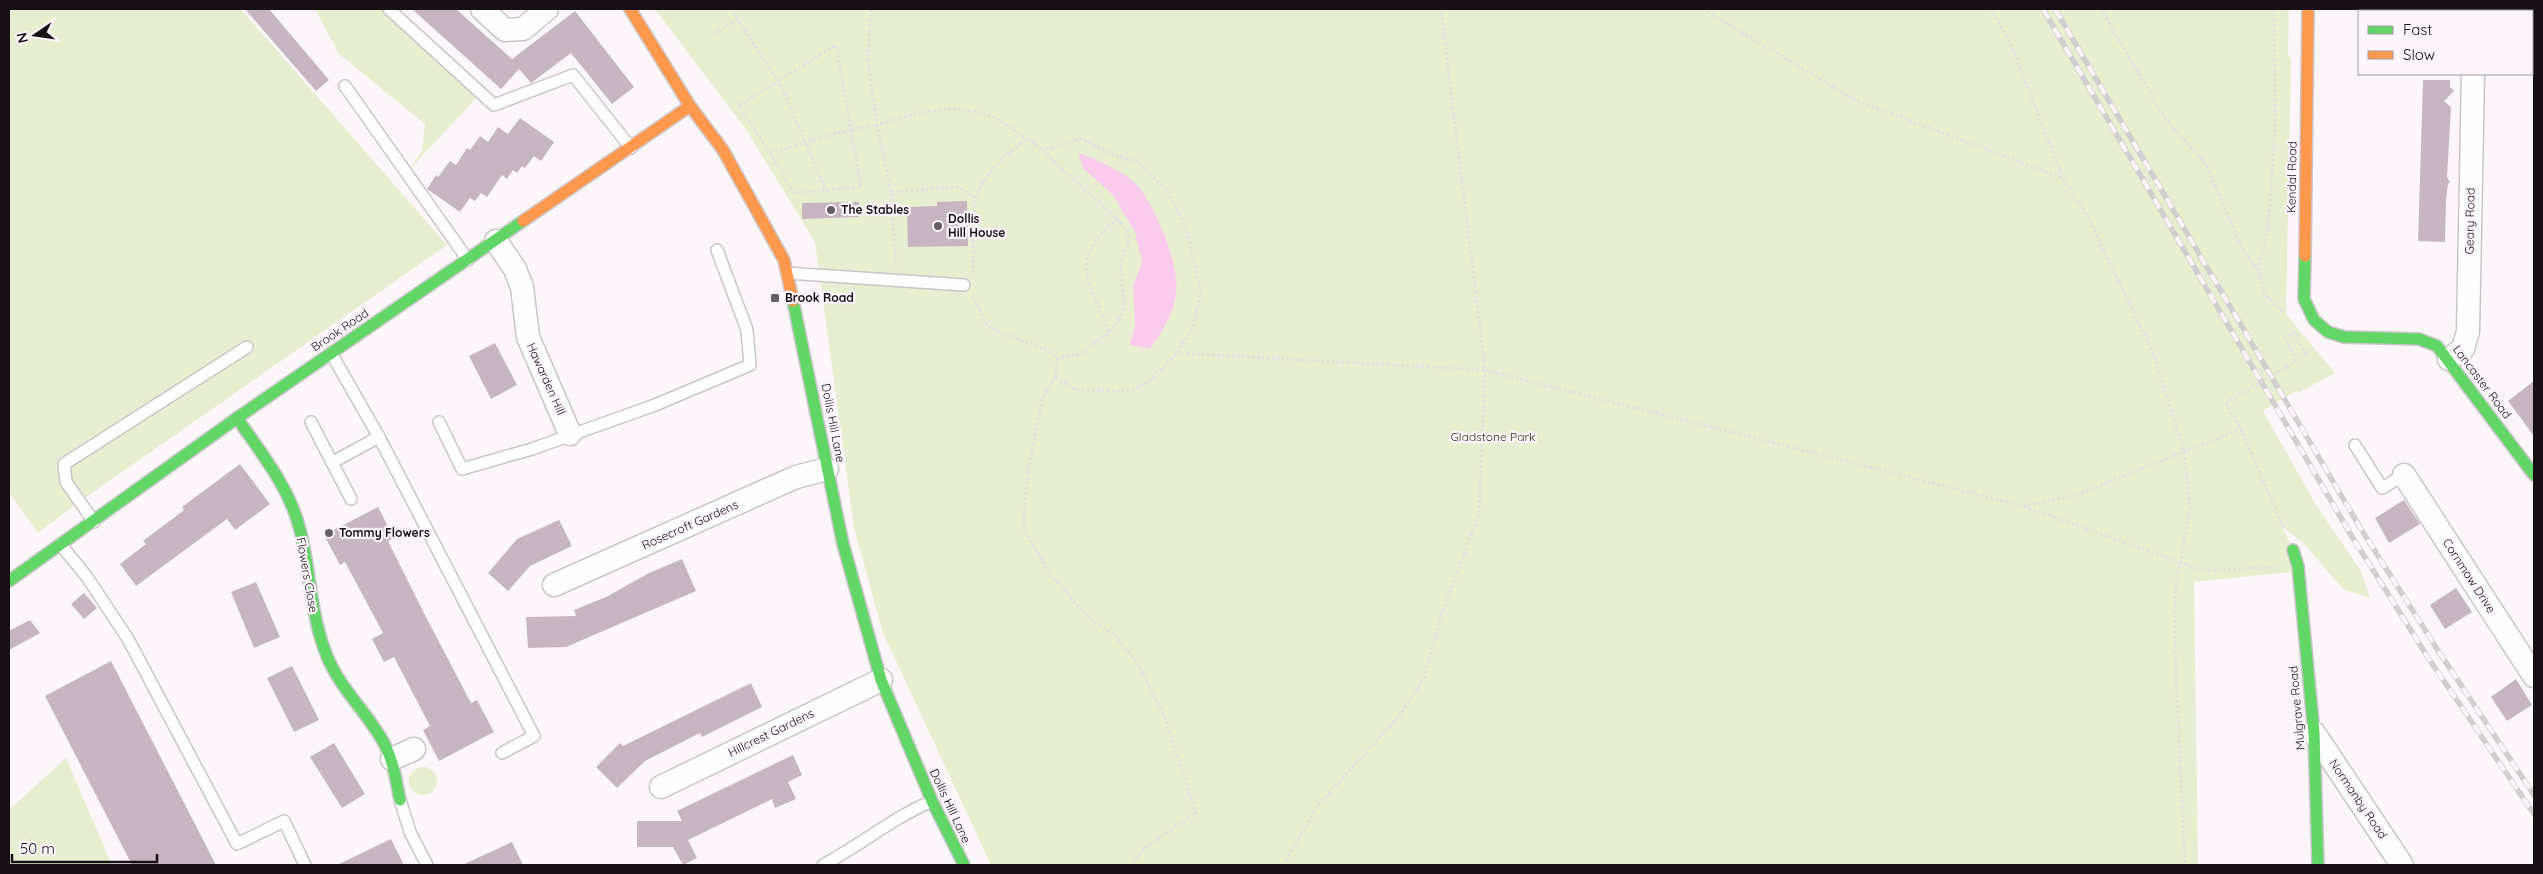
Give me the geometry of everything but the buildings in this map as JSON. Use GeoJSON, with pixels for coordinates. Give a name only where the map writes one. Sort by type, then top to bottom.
{"type":"FeatureCollection","features":[{"type":"Feature","properties":{"kind":"street"},"geometry":{"type":"LineString","coordinates":[[482,9],[506,30],[522,29],[547,9]]}},
{"type":"Feature","properties":{"kind":"street","name":"Dollis Hill Lane"},"geometry":{"type":"LineString","coordinates":[[630,9],[690,106],[724,150],[765,222],[784,260],[850,571],[882,680],[932,801],[964,865]]}},
{"type":"Feature","properties":{"kind":"street","name":"Kendal Road"},"geometry":{"type":"LineString","coordinates":[[2308,9],[2304,299],[2308,311],[2317,323],[2331,335]]}},
{"type":"Feature","properties":{"kind":"street","name":"Geary Road"},"geometry":{"type":"LineString","coordinates":[[2449,359],[2464,349],[2468,331],[2473,75]]}},
{"type":"Feature","properties":{"kind":"street","name":"Brook Road"},"geometry":{"type":"LineString","coordinates":[[9,581],[237,418],[690,106]]}},
{"type":"Feature","properties":{"kind":"street","name":"Hawarden Hill"},"geometry":{"type":"LineString","coordinates":[[496,241],[514,269],[522,287],[528,337],[570,434]]}},
{"type":"Feature","properties":{"kind":"street","name":"Lancaster Road"},"geometry":{"type":"LineString","coordinates":[[2331,335],[2336,337],[2424,338],[2437,346],[2449,359],[2534,475]]}},
{"type":"Feature","properties":{"kind":"street","name":"Flowers Close"},"geometry":{"type":"LineString","coordinates":[[237,418],[274,473],[295,512],[303,544],[309,594],[317,628],[329,660],[376,731],[392,759],[400,800]]}},
{"type":"Feature","properties":{"kind":"street","name":"Rosecroft Gardens"},"geometry":{"type":"LineString","coordinates":[[554,585],[796,477],[828,469]]}},
{"type":"Feature","properties":{"kind":"street","name":"Cornmow Drive"},"geometry":{"type":"LineString","coordinates":[[2404,476],[2534,676]]}},
{"type":"Feature","properties":{"kind":"street","name":"Mulgrave Road"},"geometry":{"type":"LineString","coordinates":[[2293,550],[2298,566],[2314,733],[2318,865]]}},
{"type":"Feature","properties":{"kind":"street","name":"Hillcrest Gardens"},"geometry":{"type":"LineString","coordinates":[[661,787],[882,680]]}},
{"type":"Feature","properties":{"kind":"street","name":"Normanby Road"},"geometry":{"type":"LineString","coordinates":[[2314,733],[2402,865]]}},
{"type":"Feature","properties":{"kind":"street"},"geometry":{"type":"LineString","coordinates":[[392,759],[414,750]]}},
{"type":"Feature","properties":{"kind":"lane"},"geometry":{"type":"LineString","coordinates":[[389,9],[494,105],[573,75],[630,148]]}},
{"type":"Feature","properties":{"kind":"lane"},"geometry":{"type":"LineString","coordinates":[[345,86],[468,260]]}},
{"type":"Feature","properties":{"kind":"lane"},"geometry":{"type":"LineString","coordinates":[[439,422],[462,469],[532,449],[570,434],[655,406],[750,365],[747,330],[717,250]]}},
{"type":"Feature","properties":{"kind":"lane"},"geometry":{"type":"LineString","coordinates":[[787,273],[964,285]]}},
{"type":"Feature","properties":{"kind":"lane"},"geometry":{"type":"LineString","coordinates":[[94,522],[66,482],[64,464],[247,348]]}},
{"type":"Feature","properties":{"kind":"lane"},"geometry":{"type":"LineString","coordinates":[[331,353],[378,438],[534,736],[502,753]]}},
{"type":"Feature","properties":{"kind":"lane"},"geometry":{"type":"LineString","coordinates":[[311,422],[351,499]]}},
{"type":"Feature","properties":{"kind":"lane"},"geometry":{"type":"LineString","coordinates":[[333,462],[378,438]]}},
{"type":"Feature","properties":{"kind":"lane"},"geometry":{"type":"LineString","coordinates":[[2355,445],[2382,488],[2404,476]]}},
{"type":"Feature","properties":{"kind":"lane"},"geometry":{"type":"LineString","coordinates":[[60,544],[87,577],[128,639],[237,844],[284,821],[305,865]]}},
{"type":"Feature","properties":{"kind":"lane"},"geometry":{"type":"LineString","coordinates":[[400,800],[410,832],[427,865]]}},
{"type":"Feature","properties":{"kind":"lane"},"geometry":{"type":"LineString","coordinates":[[823,865],[850,850],[885,824],[932,801]]}},
{"type":"Feature","properties":{"kind":"path"},"geometry":{"type":"LineString","coordinates":[[731,9],[778,80],[826,190]]}},
{"type":"Feature","properties":{"kind":"path"},"geometry":{"type":"LineString","coordinates":[[871,9],[868,61],[876,125],[891,192],[897,280]]}},
{"type":"Feature","properties":{"kind":"path"},"geometry":{"type":"LineString","coordinates":[[1283,865],[1319,804],[1401,714],[1424,678],[1442,613],[1479,514],[1485,370],[1441,9]]}},
{"type":"Feature","properties":{"kind":"path"},"geometry":{"type":"LineString","coordinates":[[1703,9],[1854,99],[2063,178]]}},
{"type":"Feature","properties":{"kind":"path"},"geometry":{"type":"LineString","coordinates":[[1991,9],[2010,42],[2063,178],[2087,215],[2154,355],[2184,452],[2190,508],[2175,593],[2175,651],[2185,865]]}},
{"type":"Feature","properties":{"kind":"path"},"geometry":{"type":"LineString","coordinates":[[2101,9],[2163,116],[2207,166],[2242,248],[2258,271],[2264,295],[2285,314]]}},
{"type":"Feature","properties":{"kind":"path"},"geometry":{"type":"LineString","coordinates":[[2258,271],[2268,229],[2275,132],[2274,9]]}},
{"type":"Feature","properties":{"kind":"path"},"geometry":{"type":"LineString","coordinates":[[714,33],[737,19]]}},
{"type":"Feature","properties":{"kind":"path"},"geometry":{"type":"LineString","coordinates":[[836,45],[861,187],[794,193],[739,105],[778,80],[836,45]]}},
{"type":"Feature","properties":{"kind":"path"},"geometry":{"type":"LineString","coordinates":[[770,153],[926,111],[957,108],[995,118],[1028,139],[1117,219],[1128,232],[1129,239],[1122,258],[1121,277],[1125,301],[1120,320],[1109,333],[1080,354],[1057,359]]}},
{"type":"Feature","properties":{"kind":"path"},"geometry":{"type":"LineString","coordinates":[[1028,139],[1010,150],[995,167],[975,197],[973,274],[964,285],[976,299],[988,327],[1048,351],[1057,359]]}},
{"type":"Feature","properties":{"kind":"path"},"geometry":{"type":"LineString","coordinates":[[1042,150],[1081,139],[1118,157],[1137,161],[1169,193],[1186,228],[1201,292],[1192,329],[1177,353],[1149,381],[1131,391],[1076,390],[1055,377]]}},
{"type":"Feature","properties":{"kind":"path"},"geometry":{"type":"LineString","coordinates":[[891,192],[956,187],[975,197]]}},
{"type":"Feature","properties":{"kind":"path"},"geometry":{"type":"LineString","coordinates":[[1109,333],[1087,283],[1086,266],[1092,244],[1103,230],[1117,219]]}},
{"type":"Feature","properties":{"kind":"path"},"geometry":{"type":"LineString","coordinates":[[2293,550],[2241,429],[2226,402],[2296,361],[2285,337],[2295,332],[2306,354],[2319,345]]}},
{"type":"Feature","properties":{"kind":"path"},"geometry":{"type":"LineString","coordinates":[[1177,353],[1485,370],[1742,437],[2023,506],[2204,570],[2298,566]]}},
{"type":"Feature","properties":{"kind":"path"},"geometry":{"type":"LineString","coordinates":[[1057,359],[1055,377],[1042,400],[1028,470],[1023,526],[1051,576],[1094,623],[1115,635],[1138,666],[1164,716],[1196,813],[1143,849],[1130,865]]}},
{"type":"Feature","properties":{"kind":"path"},"geometry":{"type":"LineString","coordinates":[[2023,506],[2076,495],[2241,429]]}},
{"type":"Feature","properties":{"kind":"green space"},"geometry":{"type":"Polygon","coordinates":[[[9,9],[241,9],[447,245],[79,502],[38,533],[9,492],[9,9]]]}},
{"type":"Feature","properties":{"kind":"green space"},"geometry":{"type":"Polygon","coordinates":[[[315,9],[391,9],[481,93],[408,171],[422,151],[425,124],[339,54],[315,9]]]}},
{"type":"Feature","properties":{"kind":"green space","name":"Gladstone Park"},"geometry":{"type":"Polygon","coordinates":[[[655,9],[2289,9],[2288,53],[2291,60],[2286,314],[2335,373],[2298,393],[2296,391],[2263,411],[2316,505],[2361,571],[2370,598],[2343,589],[2305,545],[2282,526],[2294,552],[2291,572],[2194,582],[2198,865],[991,865],[883,633],[854,528],[815,242],[747,131],[655,9]]]}},
{"type":"Feature","properties":{"kind":"green space"},"geometry":{"type":"Polygon","coordinates":[[[66,758],[112,865],[9,865],[9,810],[66,758]]]}},
{"type":"Feature","properties":{"kind":"green space"},"geometry":{"type":"Polygon","coordinates":[[[423,767],[433,771],[437,781],[433,791],[423,795],[413,791],[409,781],[413,771],[423,767]]]}},
{"type":"Feature","properties":{"kind":"shaded area"},"geometry":{"type":"Polygon","coordinates":[[[1078,153],[1110,166],[1133,181],[1152,208],[1165,237],[1174,268],[1176,282],[1175,302],[1163,330],[1150,349],[1130,345],[1135,325],[1133,287],[1142,262],[1135,232],[1113,195],[1083,168],[1078,153]]]}},
{"type":"Feature","properties":{"kind":"railway"},"geometry":{"type":"LineString","coordinates":[[2043,9],[2351,535],[2429,659],[2534,814]]}},
{"type":"Feature","properties":{"kind":"railway"},"geometry":{"type":"LineString","coordinates":[[2055,9],[2361,529],[2439,652],[2534,795]]}},
{"type":"Feature","properties":{"kind":"traffic: fast"},"geometry":{"type":"LineString","coordinates":[[9,581],[237,418],[523,221]]}},
{"type":"Feature","properties":{"kind":"traffic: fast"},"geometry":{"type":"LineString","coordinates":[[2305,256],[2304,299],[2314,320],[2328,332],[2344,337],[2419,339],[2437,346],[2534,475]]}},
{"type":"Feature","properties":{"kind":"traffic: fast"},"geometry":{"type":"LineString","coordinates":[[793,301],[843,544],[881,680],[932,801],[964,865]]}},
{"type":"Feature","properties":{"kind":"traffic: fast"},"geometry":{"type":"LineString","coordinates":[[237,418],[274,471],[289,500],[304,546],[321,641],[339,679],[385,745],[393,765],[400,800]]}},
{"type":"Feature","properties":{"kind":"traffic: fast"},"geometry":{"type":"LineString","coordinates":[[2293,550],[2298,566],[2314,733],[2318,865]]}},
{"type":"Feature","properties":{"kind":"traffic: slow"},"geometry":{"type":"LineString","coordinates":[[630,9],[690,106],[723,150],[784,260],[793,301]]}},
{"type":"Feature","properties":{"kind":"traffic: slow"},"geometry":{"type":"LineString","coordinates":[[2305,256],[2308,9]]}},
{"type":"Feature","properties":{"kind":"traffic: slow"},"geometry":{"type":"LineString","coordinates":[[523,221],[690,106]]}},
{"type":"Feature","properties":{"kind":"place","name":"The Stables"},"geometry":{"type":"Point","coordinates":[831,210]}},
{"type":"Feature","properties":{"kind":"place","name":"Dollis Hill House"},"geometry":{"type":"Point","coordinates":[938,226]}},
{"type":"Feature","properties":{"kind":"place","name":"Brook Road"},"geometry":{"type":"Point","coordinates":[775,298]}},
{"type":"Feature","properties":{"kind":"place","name":"Tommy Flowers"},"geometry":{"type":"Point","coordinates":[329,533]}}]}
